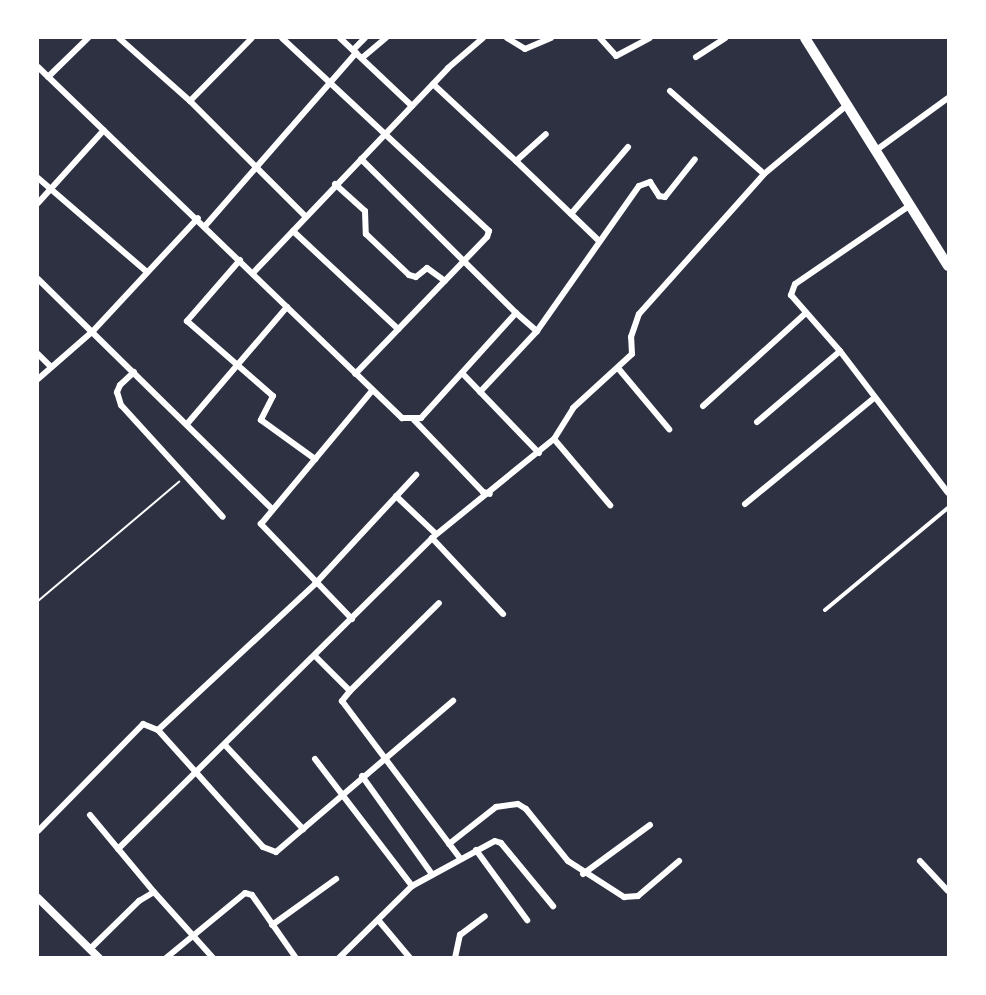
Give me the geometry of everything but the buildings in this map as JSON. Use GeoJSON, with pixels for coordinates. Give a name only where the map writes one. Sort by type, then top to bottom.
{"type":"FeatureCollection","features":[{"type":"Feature","properties":{"kind":"main road"},"geometry":{"type":"LineString","coordinates":[[805,38],[948,266]]}},
{"type":"Feature","properties":{"kind":"street"},"geometry":{"type":"LineString","coordinates":[[48,77],[88,38]]}},
{"type":"Feature","properties":{"kind":"street"},"geometry":{"type":"LineString","coordinates":[[120,38],[190,101],[306,217]]}},
{"type":"Feature","properties":{"kind":"street"},"geometry":{"type":"LineString","coordinates":[[190,101],[252,38]]}},
{"type":"Feature","properties":{"kind":"street"},"geometry":{"type":"LineString","coordinates":[[282,38],[329,84],[486,226],[487,237],[355,374]]}},
{"type":"Feature","properties":{"kind":"street"},"geometry":{"type":"LineString","coordinates":[[340,38],[412,106]]}},
{"type":"Feature","properties":{"kind":"street"},"geometry":{"type":"LineString","coordinates":[[205,226],[357,54],[365,38]]}},
{"type":"Feature","properties":{"kind":"street"},"geometry":{"type":"LineString","coordinates":[[357,54],[386,38]]}},
{"type":"Feature","properties":{"kind":"street"},"geometry":{"type":"LineString","coordinates":[[253,273],[335,184],[433,84],[483,38]]}},
{"type":"Feature","properties":{"kind":"street"},"geometry":{"type":"LineString","coordinates":[[507,38],[525,49],[551,38]]}},
{"type":"Feature","properties":{"kind":"street"},"geometry":{"type":"LineString","coordinates":[[600,38],[616,56],[650,38]]}},
{"type":"Feature","properties":{"kind":"street"},"geometry":{"type":"LineString","coordinates":[[696,57],[725,38]]}},
{"type":"Feature","properties":{"kind":"street"},"geometry":{"type":"LineString","coordinates":[[38,67],[198,218],[372,392],[402,418],[414,420],[421,418],[516,313]]}},
{"type":"Feature","properties":{"kind":"street"},"geometry":{"type":"LineString","coordinates":[[433,84],[598,241]]}},
{"type":"Feature","properties":{"kind":"street"},"geometry":{"type":"LineString","coordinates":[[670,91],[764,174]]}},
{"type":"Feature","properties":{"kind":"street"},"geometry":{"type":"LineString","coordinates":[[875,151],[948,98]]}},
{"type":"Feature","properties":{"kind":"street"},"geometry":{"type":"LineString","coordinates":[[118,849],[434,536],[490,494],[554,439],[573,408],[632,354],[631,337],[639,314],[764,174],[846,106]]}},
{"type":"Feature","properties":{"kind":"street"},"geometry":{"type":"LineString","coordinates":[[38,203],[104,130]]}},
{"type":"Feature","properties":{"kind":"street"},"geometry":{"type":"LineString","coordinates":[[516,161],[546,134]]}},
{"type":"Feature","properties":{"kind":"street"},"geometry":{"type":"LineString","coordinates":[[571,214],[628,147]]}},
{"type":"Feature","properties":{"kind":"street"},"geometry":{"type":"LineString","coordinates":[[361,159],[516,313],[537,331]]}},
{"type":"Feature","properties":{"kind":"street"},"geometry":{"type":"LineString","coordinates":[[480,392],[537,331],[598,241],[644,182],[665,197],[695,159]]}},
{"type":"Feature","properties":{"kind":"street"},"geometry":{"type":"LineString","coordinates":[[38,178],[147,272]]}},
{"type":"Feature","properties":{"kind":"street"},"geometry":{"type":"LineString","coordinates":[[335,184],[365,211],[366,234],[409,275],[416,277],[427,268],[445,281]]}},
{"type":"Feature","properties":{"kind":"street"},"geometry":{"type":"LineString","coordinates":[[909,206],[795,284],[791,296],[840,351],[948,493]]}},
{"type":"Feature","properties":{"kind":"street"},"geometry":{"type":"LineString","coordinates":[[38,379],[93,331],[198,218]]}},
{"type":"Feature","properties":{"kind":"street"},"geometry":{"type":"LineString","coordinates":[[293,231],[398,329]]}},
{"type":"Feature","properties":{"kind":"street"},"geometry":{"type":"LineString","coordinates":[[240,260],[187,321],[273,396],[261,420],[315,459]]}},
{"type":"Feature","properties":{"kind":"street"},"geometry":{"type":"LineString","coordinates":[[38,279],[272,509]]}},
{"type":"Feature","properties":{"kind":"street"},"geometry":{"type":"LineString","coordinates":[[187,424],[287,307]]}},
{"type":"Feature","properties":{"kind":"street"},"geometry":{"type":"LineString","coordinates":[[703,406],[806,314]]}},
{"type":"Feature","properties":{"kind":"street"},"geometry":{"type":"LineString","coordinates":[[757,422],[840,351]]}},
{"type":"Feature","properties":{"kind":"street"},"geometry":{"type":"LineString","coordinates":[[38,354],[51,367]]}},
{"type":"Feature","properties":{"kind":"street"},"geometry":{"type":"LineString","coordinates":[[618,368],[669,429]]}},
{"type":"Feature","properties":{"kind":"street"},"geometry":{"type":"LineString","coordinates":[[134,372],[120,385],[117,392],[121,405],[223,517]]}},
{"type":"Feature","properties":{"kind":"street"},"geometry":{"type":"LineString","coordinates":[[462,373],[539,453]]}},
{"type":"Feature","properties":{"kind":"street"},"geometry":{"type":"LineString","coordinates":[[352,619],[261,528],[272,509],[372,392]]}},
{"type":"Feature","properties":{"kind":"street"},"geometry":{"type":"LineString","coordinates":[[745,504],[874,398]]}},
{"type":"Feature","properties":{"kind":"street"},"geometry":{"type":"LineString","coordinates":[[414,420],[483,492],[490,494]]}},
{"type":"Feature","properties":{"kind":"street"},"geometry":{"type":"LineString","coordinates":[[554,439],[610,505]]}},
{"type":"Feature","properties":{"kind":"street"},"geometry":{"type":"LineString","coordinates":[[158,730],[315,584],[416,475]]}},
{"type":"Feature","properties":{"kind":"street"},"geometry":{"type":"LineString","coordinates":[[396,496],[503,614]]}},
{"type":"Feature","properties":{"kind":"street"},"geometry":{"type":"LineString","coordinates":[[440,603],[342,701],[385,755],[460,858]]}},
{"type":"Feature","properties":{"kind":"street"},"geometry":{"type":"LineString","coordinates":[[315,656],[350,691]]}},
{"type":"Feature","properties":{"kind":"street"},"geometry":{"type":"LineString","coordinates":[[38,831],[137,726],[143,724],[158,730],[271,853],[303,829],[385,755],[453,701]]}},
{"type":"Feature","properties":{"kind":"street"},"geometry":{"type":"LineString","coordinates":[[225,745],[303,829]]}},
{"type":"Feature","properties":{"kind":"street"},"geometry":{"type":"LineString","coordinates":[[315,759],[412,886]]}},
{"type":"Feature","properties":{"kind":"street"},"geometry":{"type":"LineString","coordinates":[[362,776],[432,874]]}},
{"type":"Feature","properties":{"kind":"street"},"geometry":{"type":"LineString","coordinates":[[449,844],[496,807],[518,804],[583,874],[630,898],[679,861]]}},
{"type":"Feature","properties":{"kind":"street"},"geometry":{"type":"LineString","coordinates":[[90,815],[154,892],[213,957]]}},
{"type":"Feature","properties":{"kind":"street"},"geometry":{"type":"LineString","coordinates":[[583,874],[650,825]]}},
{"type":"Feature","properties":{"kind":"street"},"geometry":{"type":"LineString","coordinates":[[339,957],[379,921],[412,886],[495,841],[501,843],[553,906]]}},
{"type":"Feature","properties":{"kind":"street"},"geometry":{"type":"LineString","coordinates":[[476,850],[527,921]]}},
{"type":"Feature","properties":{"kind":"street"},"geometry":{"type":"LineString","coordinates":[[920,861],[948,891]]}},
{"type":"Feature","properties":{"kind":"street"},"geometry":{"type":"LineString","coordinates":[[272,925],[336,879]]}},
{"type":"Feature","properties":{"kind":"street"},"geometry":{"type":"LineString","coordinates":[[90,948],[139,901],[154,892]]}},
{"type":"Feature","properties":{"kind":"street"},"geometry":{"type":"LineString","coordinates":[[166,957],[192,933],[245,893],[252,895],[296,957]]}},
{"type":"Feature","properties":{"kind":"street"},"geometry":{"type":"LineString","coordinates":[[38,898],[99,957]]}},
{"type":"Feature","properties":{"kind":"street"},"geometry":{"type":"LineString","coordinates":[[455,957],[460,935],[484,916]]}},
{"type":"Feature","properties":{"kind":"street"},"geometry":{"type":"LineString","coordinates":[[379,921],[410,957]]}},
{"type":"Feature","properties":{"kind":"lane"},"geometry":{"type":"LineString","coordinates":[[825,610],[948,508]]}},
{"type":"Feature","properties":{"kind":"path"},"geometry":{"type":"LineString","coordinates":[[38,601],[141,510],[187,477]]}}]}
